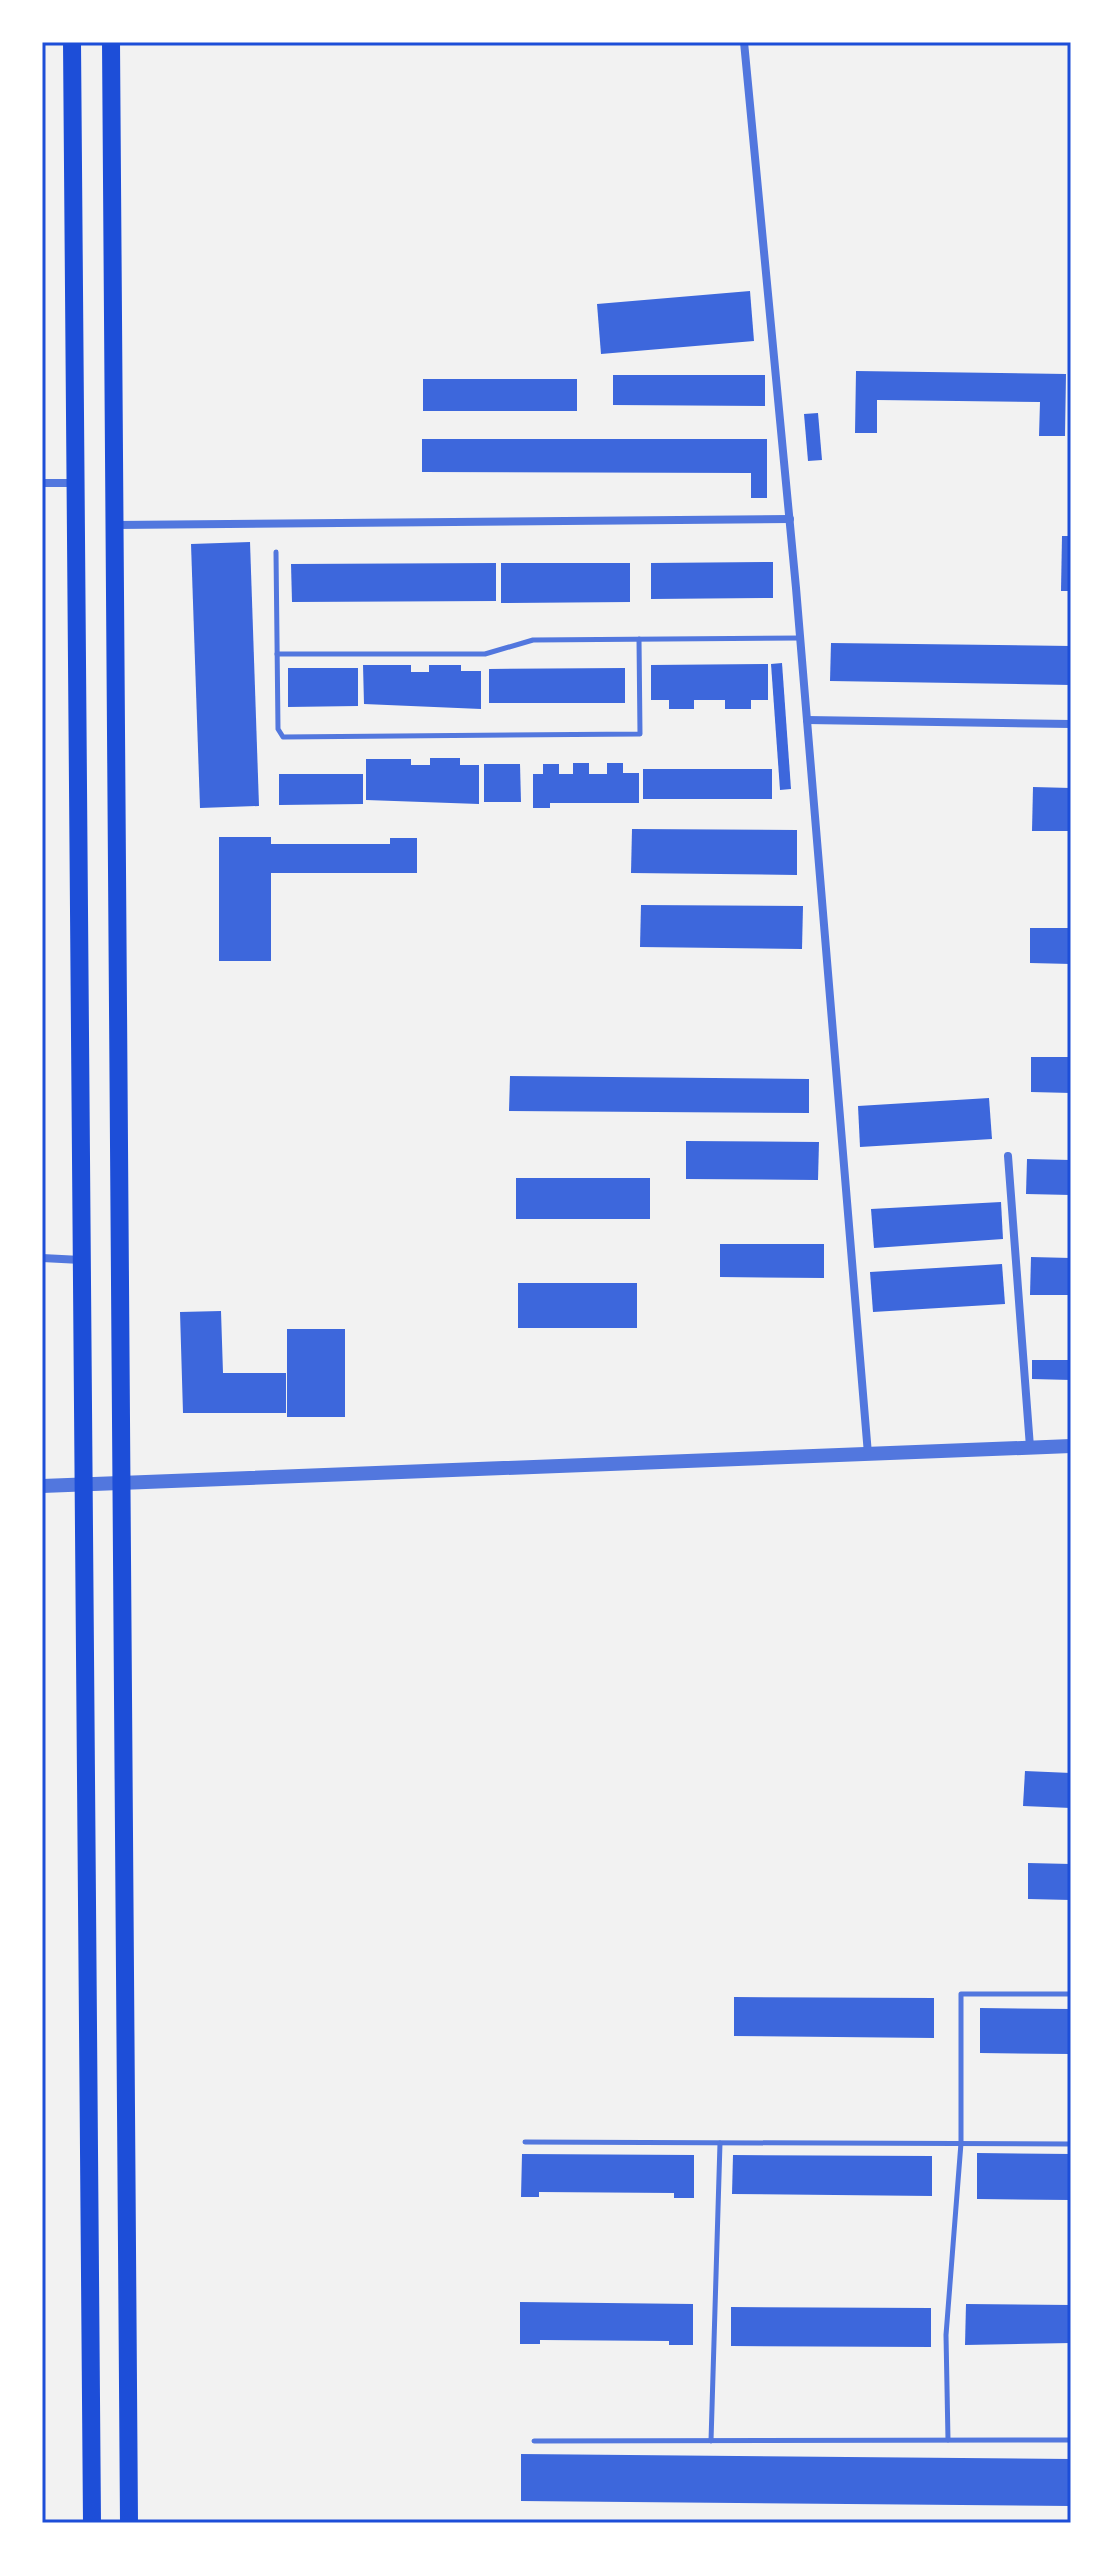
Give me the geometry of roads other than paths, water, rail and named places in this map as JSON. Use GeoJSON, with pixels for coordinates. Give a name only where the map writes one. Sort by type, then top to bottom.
{"type":"FeatureCollection","features":[{"type":"Feature","properties":{"kind":"main road"},"geometry":{"type":"LineString","coordinates":[[72,42],[92,2523]]}},
{"type":"Feature","properties":{"kind":"main road"},"geometry":{"type":"LineString","coordinates":[[111,42],[129,2523]]}},
{"type":"Feature","properties":{"kind":"street"},"geometry":{"type":"LineString","coordinates":[[744,42],[801,638],[868,1454]]}},
{"type":"Feature","properties":{"kind":"street"},"geometry":{"type":"LineString","coordinates":[[42,483],[76,483]]}},
{"type":"Feature","properties":{"kind":"street"},"geometry":{"type":"LineString","coordinates":[[115,525],[790,519]]}},
{"type":"Feature","properties":{"kind":"street"},"geometry":{"type":"LineString","coordinates":[[807,720],[1071,724]]}},
{"type":"Feature","properties":{"kind":"street"},"geometry":{"type":"LineString","coordinates":[[1008,1156],[1030,1447]]}},
{"type":"Feature","properties":{"kind":"street"},"geometry":{"type":"LineString","coordinates":[[42,1258],[82,1260]]}},
{"type":"Feature","properties":{"kind":"street"},"geometry":{"type":"LineString","coordinates":[[42,1486],[1071,1446]]}},
{"type":"Feature","properties":{"kind":"lane"},"geometry":{"type":"LineString","coordinates":[[276,552],[278,729],[283,737],[640,734],[639,639]]}},
{"type":"Feature","properties":{"kind":"lane"},"geometry":{"type":"LineString","coordinates":[[277,654],[485,654],[533,640],[801,638]]}},
{"type":"Feature","properties":{"kind":"lane"},"geometry":{"type":"LineString","coordinates":[[948,2440],[946,2335],[961,2143],[961,1994],[1071,1994]]}},
{"type":"Feature","properties":{"kind":"lane"},"geometry":{"type":"LineString","coordinates":[[525,2142],[1071,2144]]}},
{"type":"Feature","properties":{"kind":"lane"},"geometry":{"type":"LineString","coordinates":[[711,2441],[720,2143]]}},
{"type":"Feature","properties":{"kind":"lane"},"geometry":{"type":"LineString","coordinates":[[534,2441],[1071,2440]]}}]}
